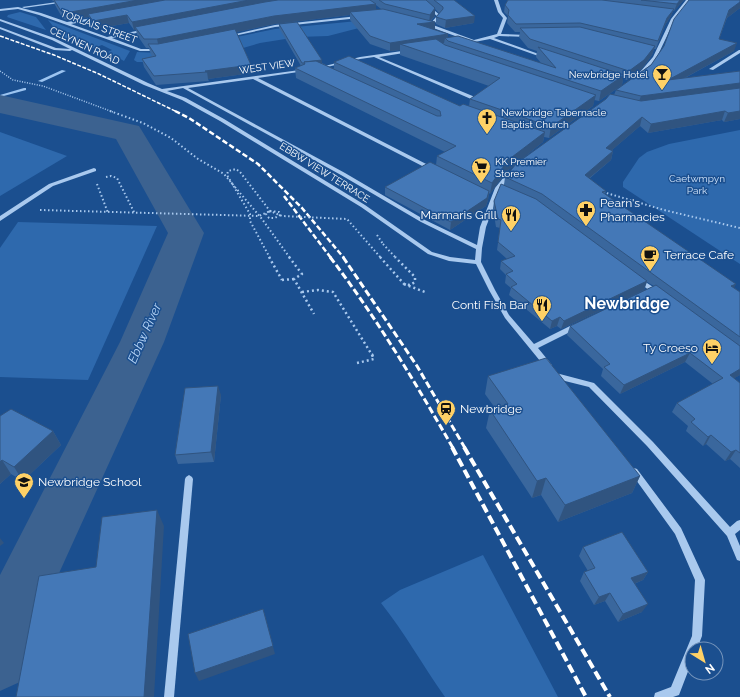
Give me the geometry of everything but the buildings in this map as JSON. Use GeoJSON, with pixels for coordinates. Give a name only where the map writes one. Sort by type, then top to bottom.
{"type":"FeatureCollection","features":[{"type":"Feature","properties":{"kind":"street"},"geometry":{"type":"LineString","coordinates":[[18,8],[79,0]]}},
{"type":"Feature","properties":{"kind":"street"},"geometry":{"type":"LineString","coordinates":[[420,0],[440,16],[431,25]]}},
{"type":"Feature","properties":{"kind":"street"},"geometry":{"type":"LineString","coordinates":[[637,78],[645,71],[658,53],[668,26],[688,0]]}},
{"type":"Feature","properties":{"kind":"street"},"geometry":{"type":"LineString","coordinates":[[495,1],[500,12],[505,18],[499,35]]}},
{"type":"Feature","properties":{"kind":"street","name":"TORLAIS STREET"},"geometry":{"type":"LineString","coordinates":[[0,10],[18,8],[67,23],[141,50],[167,48]]}},
{"type":"Feature","properties":{"kind":"street"},"geometry":{"type":"LineString","coordinates":[[669,13],[676,14]]}},
{"type":"Feature","properties":{"kind":"street"},"geometry":{"type":"LineString","coordinates":[[67,23],[105,16]]}},
{"type":"Feature","properties":{"kind":"street"},"geometry":{"type":"LineString","coordinates":[[221,37],[275,26],[363,16]]}},
{"type":"Feature","properties":{"kind":"street","name":"CELYNEN ROAD"},"geometry":{"type":"LineString","coordinates":[[0,20],[53,39],[162,90]]}},
{"type":"Feature","properties":{"kind":"street"},"geometry":{"type":"LineString","coordinates":[[423,24],[431,25],[474,41]]}},
{"type":"Feature","properties":{"kind":"street"},"geometry":{"type":"LineString","coordinates":[[0,28],[55,49],[74,50]]}},
{"type":"Feature","properties":{"kind":"street"},"geometry":{"type":"LineString","coordinates":[[106,38],[152,29]]}},
{"type":"Feature","properties":{"kind":"street"},"geometry":{"type":"LineString","coordinates":[[459,44],[499,35],[536,35]]}},
{"type":"Feature","properties":{"kind":"street"},"geometry":{"type":"LineString","coordinates":[[490,38],[550,58]]}},
{"type":"Feature","properties":{"kind":"street","name":"WEST VIEW"},"geometry":{"type":"LineString","coordinates":[[162,90],[318,68],[374,56],[413,51]]}},
{"type":"Feature","properties":{"kind":"street"},"geometry":{"type":"LineString","coordinates":[[651,51],[658,53]]}},
{"type":"Feature","properties":{"kind":"street"},"geometry":{"type":"LineString","coordinates":[[711,69],[740,51]]}},
{"type":"Feature","properties":{"kind":"street"},"geometry":{"type":"LineString","coordinates":[[374,56],[473,98]]}},
{"type":"Feature","properties":{"kind":"street"},"geometry":{"type":"LineString","coordinates":[[318,68],[325,71]]}},
{"type":"Feature","properties":{"kind":"street"},"geometry":{"type":"LineString","coordinates":[[252,77],[436,171]]}},
{"type":"Feature","properties":{"kind":"street"},"geometry":{"type":"LineString","coordinates":[[184,87],[343,174],[423,221],[478,248]]}},
{"type":"Feature","properties":{"kind":"street","name":"EBBW VIEW TERRACE"},"geometry":{"type":"LineString","coordinates":[[162,90],[184,99],[222,120],[363,206],[430,253],[449,259],[478,262]]}},
{"type":"Feature","properties":{"kind":"street"},"geometry":{"type":"LineString","coordinates":[[517,166],[512,170],[501,189],[490,198],[478,248],[478,262],[507,316],[566,387]]}},
{"type":"Feature","properties":{"kind":"street"},"geometry":{"type":"LineString","coordinates":[[0,219],[51,185],[94,170]]}},
{"type":"Feature","properties":{"kind":"street"},"geometry":{"type":"LineString","coordinates":[[634,277],[665,299]]}},
{"type":"Feature","properties":{"kind":"street"},"geometry":{"type":"LineString","coordinates":[[645,293],[652,290]]}},
{"type":"Feature","properties":{"kind":"street"},"geometry":{"type":"LineString","coordinates":[[533,347],[583,323]]}},
{"type":"Feature","properties":{"kind":"street"},"geometry":{"type":"LineString","coordinates":[[556,376],[591,386],[650,444],[730,533],[740,557]]}},
{"type":"Feature","properties":{"kind":"street"},"geometry":{"type":"LineString","coordinates":[[627,463],[652,494],[678,531],[700,580],[697,636],[676,694],[659,697]]}},
{"type":"Feature","properties":{"kind":"street"},"geometry":{"type":"LineString","coordinates":[[169,697],[189,479]]}},
{"type":"Feature","properties":{"kind":"street"},"geometry":{"type":"LineString","coordinates":[[730,533],[740,524]]}},
{"type":"Feature","properties":{"kind":"path"},"geometry":{"type":"LineString","coordinates":[[0,71],[13,80],[43,86],[143,123],[171,138],[198,159],[224,174],[259,216],[302,274],[294,279],[282,280],[250,222],[250,214],[227,175],[228,171],[236,169],[240,172],[270,211],[282,216],[347,219],[404,284],[425,292]]}},
{"type":"Feature","properties":{"kind":"path"},"geometry":{"type":"LineString","coordinates":[[102,178],[111,176],[117,178],[134,212]]}},
{"type":"Feature","properties":{"kind":"path"},"geometry":{"type":"LineString","coordinates":[[96,182],[108,213]]}},
{"type":"Feature","properties":{"kind":"path"},"geometry":{"type":"LineString","coordinates":[[598,190],[664,210],[740,228]]}},
{"type":"Feature","properties":{"kind":"path"},"geometry":{"type":"LineString","coordinates":[[42,211],[229,214],[259,216],[274,210],[280,212],[280,215],[273,218],[268,217],[267,213],[270,211]]}},
{"type":"Feature","properties":{"kind":"path"},"geometry":{"type":"LineString","coordinates":[[383,244],[414,277],[415,282],[410,285],[404,284]]}},
{"type":"Feature","properties":{"kind":"path"},"geometry":{"type":"LineString","coordinates":[[294,279],[314,314]]}},
{"type":"Feature","properties":{"kind":"path"},"geometry":{"type":"LineString","coordinates":[[302,292],[312,289],[324,289],[333,292],[374,359],[357,363]]}},
{"type":"Feature","properties":{"kind":"path"},"geometry":{"type":"LineString","coordinates":[[372,355],[376,353]]}},
{"type":"Feature","properties":{"kind":"green space"},"geometry":{"type":"Polygon","coordinates":[[[20,12],[36,17],[46,30],[7,17],[8,15],[20,12]]]}},
{"type":"Feature","properties":{"kind":"green space"},"geometry":{"type":"Polygon","coordinates":[[[378,19],[359,28],[328,36],[298,37],[260,43],[243,48],[148,62],[137,62],[134,60],[137,52],[159,53],[275,29],[378,19]]]}},
{"type":"Feature","properties":{"kind":"green space"},"geometry":{"type":"Polygon","coordinates":[[[48,20],[130,51],[124,61],[108,52],[112,50],[102,45],[93,48],[61,36],[48,20]]]}},
{"type":"Feature","properties":{"kind":"green space","name":"Caetwmpyn Park"},"geometry":{"type":"Polygon","coordinates":[[[740,130],[740,264],[623,187],[623,182],[639,158],[647,152],[669,144],[740,130]]]}},
{"type":"Feature","properties":{"kind":"green space"},"geometry":{"type":"Polygon","coordinates":[[[0,132],[67,156],[0,196],[0,132]]]}},
{"type":"Feature","properties":{"kind":"green space"},"geometry":{"type":"Polygon","coordinates":[[[18,222],[157,226],[88,380],[0,377],[0,248],[18,222]]]}},
{"type":"Feature","properties":{"kind":"green space"},"geometry":{"type":"Polygon","coordinates":[[[483,555],[558,697],[445,697],[381,603],[400,590],[483,555]]]}},
{"type":"Feature","properties":{"kind":"waterway"},"geometry":{"type":"LineString","coordinates":[[40,81],[64,71]]}},
{"type":"Feature","properties":{"kind":"waterway"},"geometry":{"type":"LineString","coordinates":[[0,96],[24,89]]}},
{"type":"Feature","properties":{"kind":"waterway","name":"Ebbw River"},"geometry":{"type":"LineString","coordinates":[[0,104],[128,132],[186,233],[142,342],[27,580],[0,659]]}},
{"type":"Feature","properties":{"kind":"railway"},"geometry":{"type":"LineString","coordinates":[[0,36],[54,55],[99,74],[177,112]]}},
{"type":"Feature","properties":{"kind":"railway"},"geometry":{"type":"LineString","coordinates":[[177,112],[189,118],[258,164],[302,208],[344,258]]}},
{"type":"Feature","properties":{"kind":"railway"},"geometry":{"type":"LineString","coordinates":[[284,196],[331,258]]}},
{"type":"Feature","properties":{"kind":"railway"},"geometry":{"type":"LineString","coordinates":[[330,257],[394,350],[453,448]]}},
{"type":"Feature","properties":{"kind":"railway"},"geometry":{"type":"LineString","coordinates":[[343,257],[417,366],[465,448]]}},
{"type":"Feature","properties":{"kind":"railway"},"geometry":{"type":"LineString","coordinates":[[452,447],[586,697]]}},
{"type":"Feature","properties":{"kind":"railway"},"geometry":{"type":"LineString","coordinates":[[464,447],[610,697]]}},
{"type":"Feature","properties":{"kind":"place","name":"Newbridge Hotel"},"geometry":{"type":"Point","coordinates":[662,91]}},
{"type":"Feature","properties":{"kind":"place","name":"Newbridge Tabernacle Baptist Church"},"geometry":{"type":"Point","coordinates":[487,135]}},
{"type":"Feature","properties":{"kind":"place","name":"KK Premier Stores"},"geometry":{"type":"Point","coordinates":[481,184]}},
{"type":"Feature","properties":{"kind":"place","name":"Pearn's Pharmacies"},"geometry":{"type":"Point","coordinates":[586,227]}},
{"type":"Feature","properties":{"kind":"place","name":"Marmaris Grill"},"geometry":{"type":"Point","coordinates":[511,232]}},
{"type":"Feature","properties":{"kind":"place","name":"Terrace Cafe"},"geometry":{"type":"Point","coordinates":[650,272]}},
{"type":"Feature","properties":{"kind":"place","name":"Conti Fish Bar"},"geometry":{"type":"Point","coordinates":[542,322]}},
{"type":"Feature","properties":{"kind":"place","name":"Ty Croeso"},"geometry":{"type":"Point","coordinates":[712,365]}},
{"type":"Feature","properties":{"kind":"place","name":"Newbridge"},"geometry":{"type":"Point","coordinates":[446,426]}},
{"type":"Feature","properties":{"kind":"place","name":"Newbridge School"},"geometry":{"type":"Point","coordinates":[24,499]}},
{"type":"Feature","properties":{"kind":"district","name":"Newbridge"},"geometry":{"type":"Point","coordinates":[627,303]}}]}
